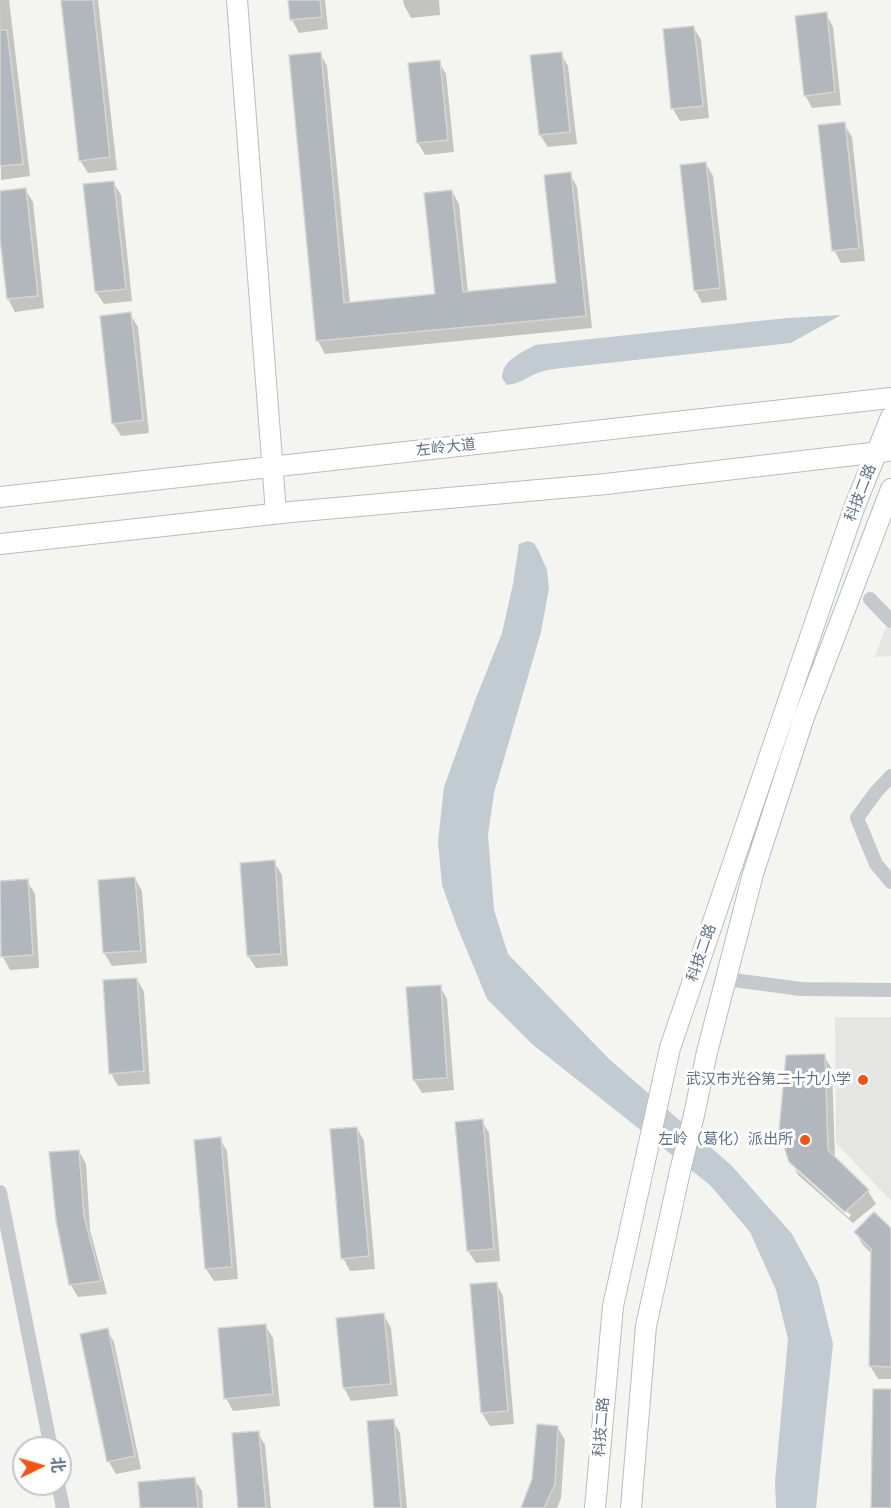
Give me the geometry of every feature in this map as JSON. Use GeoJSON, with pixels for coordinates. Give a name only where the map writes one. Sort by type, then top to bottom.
{"type":"FeatureCollection","features":[{"type":"Feature","properties":{"kind":"street"},"geometry":{"type":"LineString","coordinates":[[237,0],[276,513]]}},
{"type":"Feature","properties":{"kind":"street","name":"左岭大道"},"geometry":{"type":"LineString","coordinates":[[0,497],[891,398]]}},
{"type":"Feature","properties":{"kind":"street","name":"科技二路"},"geometry":{"type":"LineString","coordinates":[[595,1508],[613,1306],[673,1037],[854,508],[884,452],[891,417]]}},
{"type":"Feature","properties":{"kind":"street"},"geometry":{"type":"LineString","coordinates":[[0,544],[276,513],[606,484],[884,452]]}},
{"type":"Feature","properties":{"kind":"street","name":"科技二路"},"geometry":{"type":"LineString","coordinates":[[631,1508],[646,1326],[706,1052],[753,874],[804,717],[891,489]]}},
{"type":"Feature","properties":{"kind":"street"},"geometry":{"type":"LineString","coordinates":[[870,599],[891,621]]}},
{"type":"Feature","properties":{"kind":"street"},"geometry":{"type":"LineString","coordinates":[[891,776],[857,818],[876,864],[891,882]]}},
{"type":"Feature","properties":{"kind":"street"},"geometry":{"type":"LineString","coordinates":[[726,979],[801,989],[891,990]]}},
{"type":"Feature","properties":{"kind":"street"},"geometry":{"type":"LineString","coordinates":[[0,1192],[49,1436]]}},
{"type":"Feature","properties":{"kind":"shaded area"},"geometry":{"type":"Polygon","coordinates":[[[841,315],[791,343],[556,369],[541,372],[507,385],[502,378],[505,366],[509,362],[535,345],[787,318],[841,315]]]}},
{"type":"Feature","properties":{"kind":"shaded area"},"geometry":{"type":"Polygon","coordinates":[[[528,541],[534,543],[539,552],[547,570],[549,588],[541,632],[494,793],[488,835],[494,910],[508,954],[609,1059],[731,1165],[792,1234],[818,1282],[833,1344],[816,1508],[776,1508],[775,1482],[788,1339],[776,1290],[750,1232],[710,1185],[532,1044],[487,999],[442,885],[438,842],[444,787],[502,633],[519,544],[528,541]]]}},
{"type":"Feature","properties":{"kind":"shaded area"},"geometry":{"type":"Polygon","coordinates":[[[891,613],[891,656],[875,657],[891,613]]]}},
{"type":"Feature","properties":{"kind":"shaded area","name":"武汉市光谷第二十九小学"},"geometry":{"type":"Polygon","coordinates":[[[835,1017],[891,1017],[891,1201],[836,1143],[835,1017]]]}},
{"type":"Feature","properties":{"kind":"building"},"geometry":{"type":"Polygon","coordinates":[[[61,0],[93,0],[110,157],[79,161],[61,0]]]}},
{"type":"Feature","properties":{"kind":"building"},"geometry":{"type":"Polygon","coordinates":[[[288,0],[320,0],[322,17],[290,20],[288,0]]]}},
{"type":"Feature","properties":{"kind":"building"},"geometry":{"type":"Polygon","coordinates":[[[827,12],[835,92],[804,96],[795,16],[827,12]]]}},
{"type":"Feature","properties":{"kind":"building"},"geometry":{"type":"Polygon","coordinates":[[[694,26],[703,106],[671,109],[663,29],[694,26]]]}},
{"type":"Feature","properties":{"kind":"building"},"geometry":{"type":"Polygon","coordinates":[[[0,30],[7,30],[23,164],[0,166],[0,30]]]}},
{"type":"Feature","properties":{"kind":"building"},"geometry":{"type":"Polygon","coordinates":[[[321,52],[344,303],[435,294],[424,193],[452,190],[463,292],[556,283],[544,175],[571,172],[586,316],[316,341],[289,55],[321,52]]]}},
{"type":"Feature","properties":{"kind":"building"},"geometry":{"type":"Polygon","coordinates":[[[562,52],[570,132],[539,135],[530,55],[562,52]]]}},
{"type":"Feature","properties":{"kind":"building"},"geometry":{"type":"Polygon","coordinates":[[[440,60],[448,140],[417,143],[408,63],[440,60]]]}},
{"type":"Feature","properties":{"kind":"building"},"geometry":{"type":"Polygon","coordinates":[[[845,122],[859,248],[832,251],[818,125],[845,122]]]}},
{"type":"Feature","properties":{"kind":"building"},"geometry":{"type":"Polygon","coordinates":[[[706,162],[720,288],[694,291],[680,165],[706,162]]]}},
{"type":"Feature","properties":{"kind":"building"},"geometry":{"type":"Polygon","coordinates":[[[114,181],[126,289],[95,292],[83,184],[114,181]]]}},
{"type":"Feature","properties":{"kind":"building"},"geometry":{"type":"Polygon","coordinates":[[[26,188],[38,296],[7,299],[0,239],[0,191],[26,188]]]}},
{"type":"Feature","properties":{"kind":"building"},"geometry":{"type":"Polygon","coordinates":[[[131,312],[143,420],[112,424],[100,316],[131,312]]]}},
{"type":"Feature","properties":{"kind":"building"},"geometry":{"type":"Polygon","coordinates":[[[275,860],[281,954],[247,956],[240,863],[275,860]]]}},
{"type":"Feature","properties":{"kind":"building"},"geometry":{"type":"Polygon","coordinates":[[[135,877],[141,951],[103,953],[98,880],[135,877]]]}},
{"type":"Feature","properties":{"kind":"building"},"geometry":{"type":"Polygon","coordinates":[[[28,879],[33,955],[1,957],[0,881],[28,879]]]}},
{"type":"Feature","properties":{"kind":"building"},"geometry":{"type":"Polygon","coordinates":[[[137,978],[144,1071],[109,1074],[103,980],[137,978]]]}},
{"type":"Feature","properties":{"kind":"building"},"geometry":{"type":"Polygon","coordinates":[[[441,985],[447,1078],[413,1080],[406,987],[441,985]]]}},
{"type":"Feature","properties":{"kind":"building","name":"左岭（葛化）派出所"},"geometry":{"type":"Polygon","coordinates":[[[825,1054],[828,1150],[869,1190],[845,1212],[789,1162],[779,1131],[786,1055],[825,1054]]]}},
{"type":"Feature","properties":{"kind":"building"},"geometry":{"type":"Polygon","coordinates":[[[483,1119],[494,1249],[467,1251],[455,1122],[483,1119]]]}},
{"type":"Feature","properties":{"kind":"building"},"geometry":{"type":"Polygon","coordinates":[[[357,1127],[369,1256],[341,1259],[330,1129],[357,1127]]]}},
{"type":"Feature","properties":{"kind":"building"},"geometry":{"type":"Polygon","coordinates":[[[221,1137],[232,1267],[205,1269],[194,1140],[221,1137]]]}},
{"type":"Feature","properties":{"kind":"building"},"geometry":{"type":"Polygon","coordinates":[[[79,1150],[84,1216],[101,1281],[69,1285],[56,1220],[49,1152],[79,1150]]]}},
{"type":"Feature","properties":{"kind":"building"},"geometry":{"type":"Polygon","coordinates":[[[874,1212],[891,1228],[891,1367],[869,1366],[871,1249],[854,1232],[874,1212]]]}},
{"type":"Feature","properties":{"kind":"building"},"geometry":{"type":"Polygon","coordinates":[[[497,1282],[508,1411],[481,1413],[470,1284],[497,1282]]]}},
{"type":"Feature","properties":{"kind":"building"},"geometry":{"type":"Polygon","coordinates":[[[384,1313],[391,1384],[343,1388],[336,1318],[384,1313]]]}},
{"type":"Feature","properties":{"kind":"building"},"geometry":{"type":"Polygon","coordinates":[[[266,1324],[273,1394],[224,1399],[218,1328],[266,1324]]]}},
{"type":"Feature","properties":{"kind":"building"},"geometry":{"type":"Polygon","coordinates":[[[108,1328],[135,1456],[107,1462],[80,1334],[108,1328]]]}},
{"type":"Feature","properties":{"kind":"building"},"geometry":{"type":"Polygon","coordinates":[[[873,1389],[891,1389],[891,1508],[871,1508],[873,1389]]]}},
{"type":"Feature","properties":{"kind":"building"},"geometry":{"type":"Polygon","coordinates":[[[394,1419],[401,1508],[374,1508],[367,1421],[394,1419]]]}},
{"type":"Feature","properties":{"kind":"building"},"geometry":{"type":"Polygon","coordinates":[[[537,1424],[558,1426],[555,1484],[544,1508],[521,1508],[532,1479],[537,1424]]]}},
{"type":"Feature","properties":{"kind":"building"},"geometry":{"type":"Polygon","coordinates":[[[259,1431],[266,1508],[238,1508],[232,1433],[259,1431]]]}},
{"type":"Feature","properties":{"kind":"building"},"geometry":{"type":"Polygon","coordinates":[[[195,1477],[198,1508],[140,1508],[138,1482],[195,1477]]]}},
{"type":"Feature","properties":{"kind":"place","name":"武汉市光谷第二十九小学"},"geometry":{"type":"Point","coordinates":[863,1080]}},
{"type":"Feature","properties":{"kind":"place","name":"左岭（葛化）派出所"},"geometry":{"type":"Point","coordinates":[805,1140]}}]}
